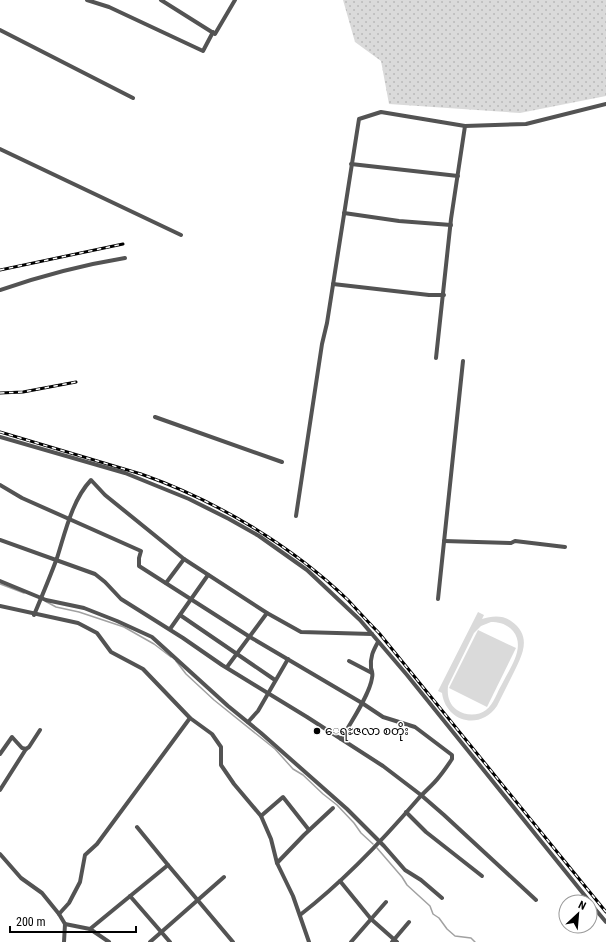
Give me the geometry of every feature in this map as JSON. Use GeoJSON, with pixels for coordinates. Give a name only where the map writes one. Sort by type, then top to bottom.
{"type":"FeatureCollection","features":[{"type":"Feature","properties":{"kind":"street"},"geometry":{"type":"LineString","coordinates":[[87,0],[109,7],[203,51],[213,32]]}},
{"type":"Feature","properties":{"kind":"street"},"geometry":{"type":"LineString","coordinates":[[163,2],[170,0]]}},
{"type":"Feature","properties":{"kind":"street"},"geometry":{"type":"LineString","coordinates":[[163,2],[215,34],[235,0]]}},
{"type":"Feature","properties":{"kind":"street"},"geometry":{"type":"LineString","coordinates":[[0,30],[133,98]]}},
{"type":"Feature","properties":{"kind":"street"},"geometry":{"type":"LineString","coordinates":[[296,516],[322,344],[327,323],[359,119],[381,112],[465,126],[526,124],[606,104]]}},
{"type":"Feature","properties":{"kind":"street"},"geometry":{"type":"LineString","coordinates":[[436,358],[451,225],[465,126]]}},
{"type":"Feature","properties":{"kind":"street"},"geometry":{"type":"LineString","coordinates":[[0,149],[181,234]]}},
{"type":"Feature","properties":{"kind":"street"},"geometry":{"type":"LineString","coordinates":[[352,164],[458,176]]}},
{"type":"Feature","properties":{"kind":"street"},"geometry":{"type":"LineString","coordinates":[[344,213],[451,225]]}},
{"type":"Feature","properties":{"kind":"street"},"geometry":{"type":"LineString","coordinates":[[0,290],[35,278],[69,269],[126,258]]}},
{"type":"Feature","properties":{"kind":"street"},"geometry":{"type":"LineString","coordinates":[[333,284],[429,295],[444,295]]}},
{"type":"Feature","properties":{"kind":"street"},"geometry":{"type":"LineString","coordinates":[[438,599],[463,361]]}},
{"type":"Feature","properties":{"kind":"street"},"geometry":{"type":"LineString","coordinates":[[155,417],[282,462]]}},
{"type":"Feature","properties":{"kind":"street"},"geometry":{"type":"LineString","coordinates":[[0,436],[125,473],[189,500],[229,519],[259,536],[307,570],[360,620],[407,675],[584,894]]}},
{"type":"Feature","properties":{"kind":"street"},"geometry":{"type":"LineString","coordinates":[[34,615],[56,559],[69,519],[83,490],[91,480],[105,496],[184,559],[267,613],[300,632],[372,634]]}},
{"type":"Feature","properties":{"kind":"street"},"geometry":{"type":"LineString","coordinates":[[0,485],[22,498],[141,551],[139,566],[250,637],[384,717],[415,727],[452,755],[452,759],[439,778],[421,795],[379,842],[322,898],[300,915]]}},
{"type":"Feature","properties":{"kind":"street"},"geometry":{"type":"LineString","coordinates":[[0,540],[95,574],[121,599],[383,766],[421,795],[465,833],[536,900]]}},
{"type":"Feature","properties":{"kind":"street"},"geometry":{"type":"LineString","coordinates":[[444,540],[515,541],[565,547]]}},
{"type":"Feature","properties":{"kind":"street"},"geometry":{"type":"LineString","coordinates":[[166,583],[184,559]]}},
{"type":"Feature","properties":{"kind":"street"},"geometry":{"type":"LineString","coordinates":[[170,629],[208,575]]}},
{"type":"Feature","properties":{"kind":"street"},"geometry":{"type":"LineString","coordinates":[[0,582],[46,600],[84,608],[152,637],[228,706],[347,809],[384,846],[405,870],[421,880],[442,898]]}},
{"type":"Feature","properties":{"kind":"street"},"geometry":{"type":"LineString","coordinates":[[0,606],[34,615],[78,623],[97,633],[111,652],[143,669],[190,718],[212,734],[221,747],[221,765],[234,784],[261,816],[271,839],[277,862],[293,896],[309,942]]}},
{"type":"Feature","properties":{"kind":"street"},"geometry":{"type":"LineString","coordinates":[[227,667],[267,613]]}},
{"type":"Feature","properties":{"kind":"street"},"geometry":{"type":"LineString","coordinates":[[180,615],[276,680]]}},
{"type":"Feature","properties":{"kind":"street"},"geometry":{"type":"LineString","coordinates":[[341,739],[362,703],[370,685],[372,677],[372,653],[378,642]]}},
{"type":"Feature","properties":{"kind":"street"},"geometry":{"type":"LineString","coordinates":[[248,722],[258,711],[288,659]]}},
{"type":"Feature","properties":{"kind":"street"},"geometry":{"type":"LineString","coordinates":[[349,661],[372,673]]}},
{"type":"Feature","properties":{"kind":"street"},"geometry":{"type":"LineString","coordinates":[[59,914],[69,903],[80,882],[85,854],[97,844],[190,718]]}},
{"type":"Feature","properties":{"kind":"street"},"geometry":{"type":"LineString","coordinates":[[0,790],[40,730]]}},
{"type":"Feature","properties":{"kind":"street"},"geometry":{"type":"LineString","coordinates":[[0,754],[12,737],[22,748],[26,749]]}},
{"type":"Feature","properties":{"kind":"street"},"geometry":{"type":"LineString","coordinates":[[261,816],[283,797],[309,830]]}},
{"type":"Feature","properties":{"kind":"street"},"geometry":{"type":"LineString","coordinates":[[277,862],[333,808]]}},
{"type":"Feature","properties":{"kind":"street"},"geometry":{"type":"LineString","coordinates":[[406,812],[426,832],[482,876]]}},
{"type":"Feature","properties":{"kind":"street"},"geometry":{"type":"LineString","coordinates":[[137,827],[233,942]]}},
{"type":"Feature","properties":{"kind":"street"},"geometry":{"type":"LineString","coordinates":[[0,854],[20,878],[42,893],[59,914],[65,924],[64,942]]}},
{"type":"Feature","properties":{"kind":"street"},"geometry":{"type":"LineString","coordinates":[[90,929],[168,866]]}},
{"type":"Feature","properties":{"kind":"street"},"geometry":{"type":"LineString","coordinates":[[150,942],[224,877]]}},
{"type":"Feature","properties":{"kind":"street"},"geometry":{"type":"LineString","coordinates":[[340,881],[371,919],[394,941],[409,922]]}},
{"type":"Feature","properties":{"kind":"street"},"geometry":{"type":"LineString","coordinates":[[130,896],[170,942]]}},
{"type":"Feature","properties":{"kind":"street"},"geometry":{"type":"LineString","coordinates":[[351,942],[386,902]]}},
{"type":"Feature","properties":{"kind":"street"},"geometry":{"type":"LineString","coordinates":[[598,912],[606,922]]}},
{"type":"Feature","properties":{"kind":"street"},"geometry":{"type":"LineString","coordinates":[[65,924],[90,929],[108,942]]}},
{"type":"Feature","properties":{"kind":"shaded area"},"geometry":{"type":"Polygon","coordinates":[[[343,0],[606,0],[606,96],[520,113],[389,104],[381,61],[355,42],[343,0]]]}},
{"type":"Feature","properties":{"kind":"shaded area"},"geometry":{"type":"Polygon","coordinates":[[[478,612],[484,615],[482,619],[501,617],[511,621],[518,627],[524,640],[522,654],[497,706],[490,714],[482,719],[473,721],[465,720],[450,711],[445,703],[442,693],[438,691],[478,612]],[[491,622],[481,626],[474,633],[448,686],[448,696],[450,702],[454,708],[464,713],[472,714],[483,712],[491,705],[515,658],[518,644],[517,637],[513,631],[506,625],[491,622]]]}},
{"type":"Feature","properties":{"kind":"shaded area"},"geometry":{"type":"Polygon","coordinates":[[[478,630],[516,648],[487,707],[449,688],[478,630]]]}},
{"type":"Feature","properties":{"kind":"waterway"},"geometry":{"type":"LineString","coordinates":[[0,584],[24,593]]}},
{"type":"Feature","properties":{"kind":"waterway"},"geometry":{"type":"LineString","coordinates":[[45,601],[56,607],[79,612],[124,627],[154,644],[171,657]]}},
{"type":"Feature","properties":{"kind":"waterway"},"geometry":{"type":"LineString","coordinates":[[176,661],[186,674],[214,700],[275,749],[293,769],[303,775],[337,805],[361,833],[373,844]]}},
{"type":"Feature","properties":{"kind":"waterway"},"geometry":{"type":"LineString","coordinates":[[377,848],[407,885],[430,906],[433,914],[439,918],[447,929],[455,936],[471,938],[475,942]]}},
{"type":"Feature","properties":{"kind":"railway"},"geometry":{"type":"LineString","coordinates":[[0,270],[123,244]]}},
{"type":"Feature","properties":{"kind":"railway"},"geometry":{"type":"LineString","coordinates":[[0,393],[23,392],[76,382]]}},
{"type":"Feature","properties":{"kind":"railway"},"geometry":{"type":"LineString","coordinates":[[0,432],[141,474],[197,497],[251,526],[277,543],[326,580],[348,600],[379,633],[606,912]]}},
{"type":"Feature","properties":{"kind":"place","name":"ေရႊဇလာ စတိုး"},"geometry":{"type":"Point","coordinates":[317,731]}}]}
